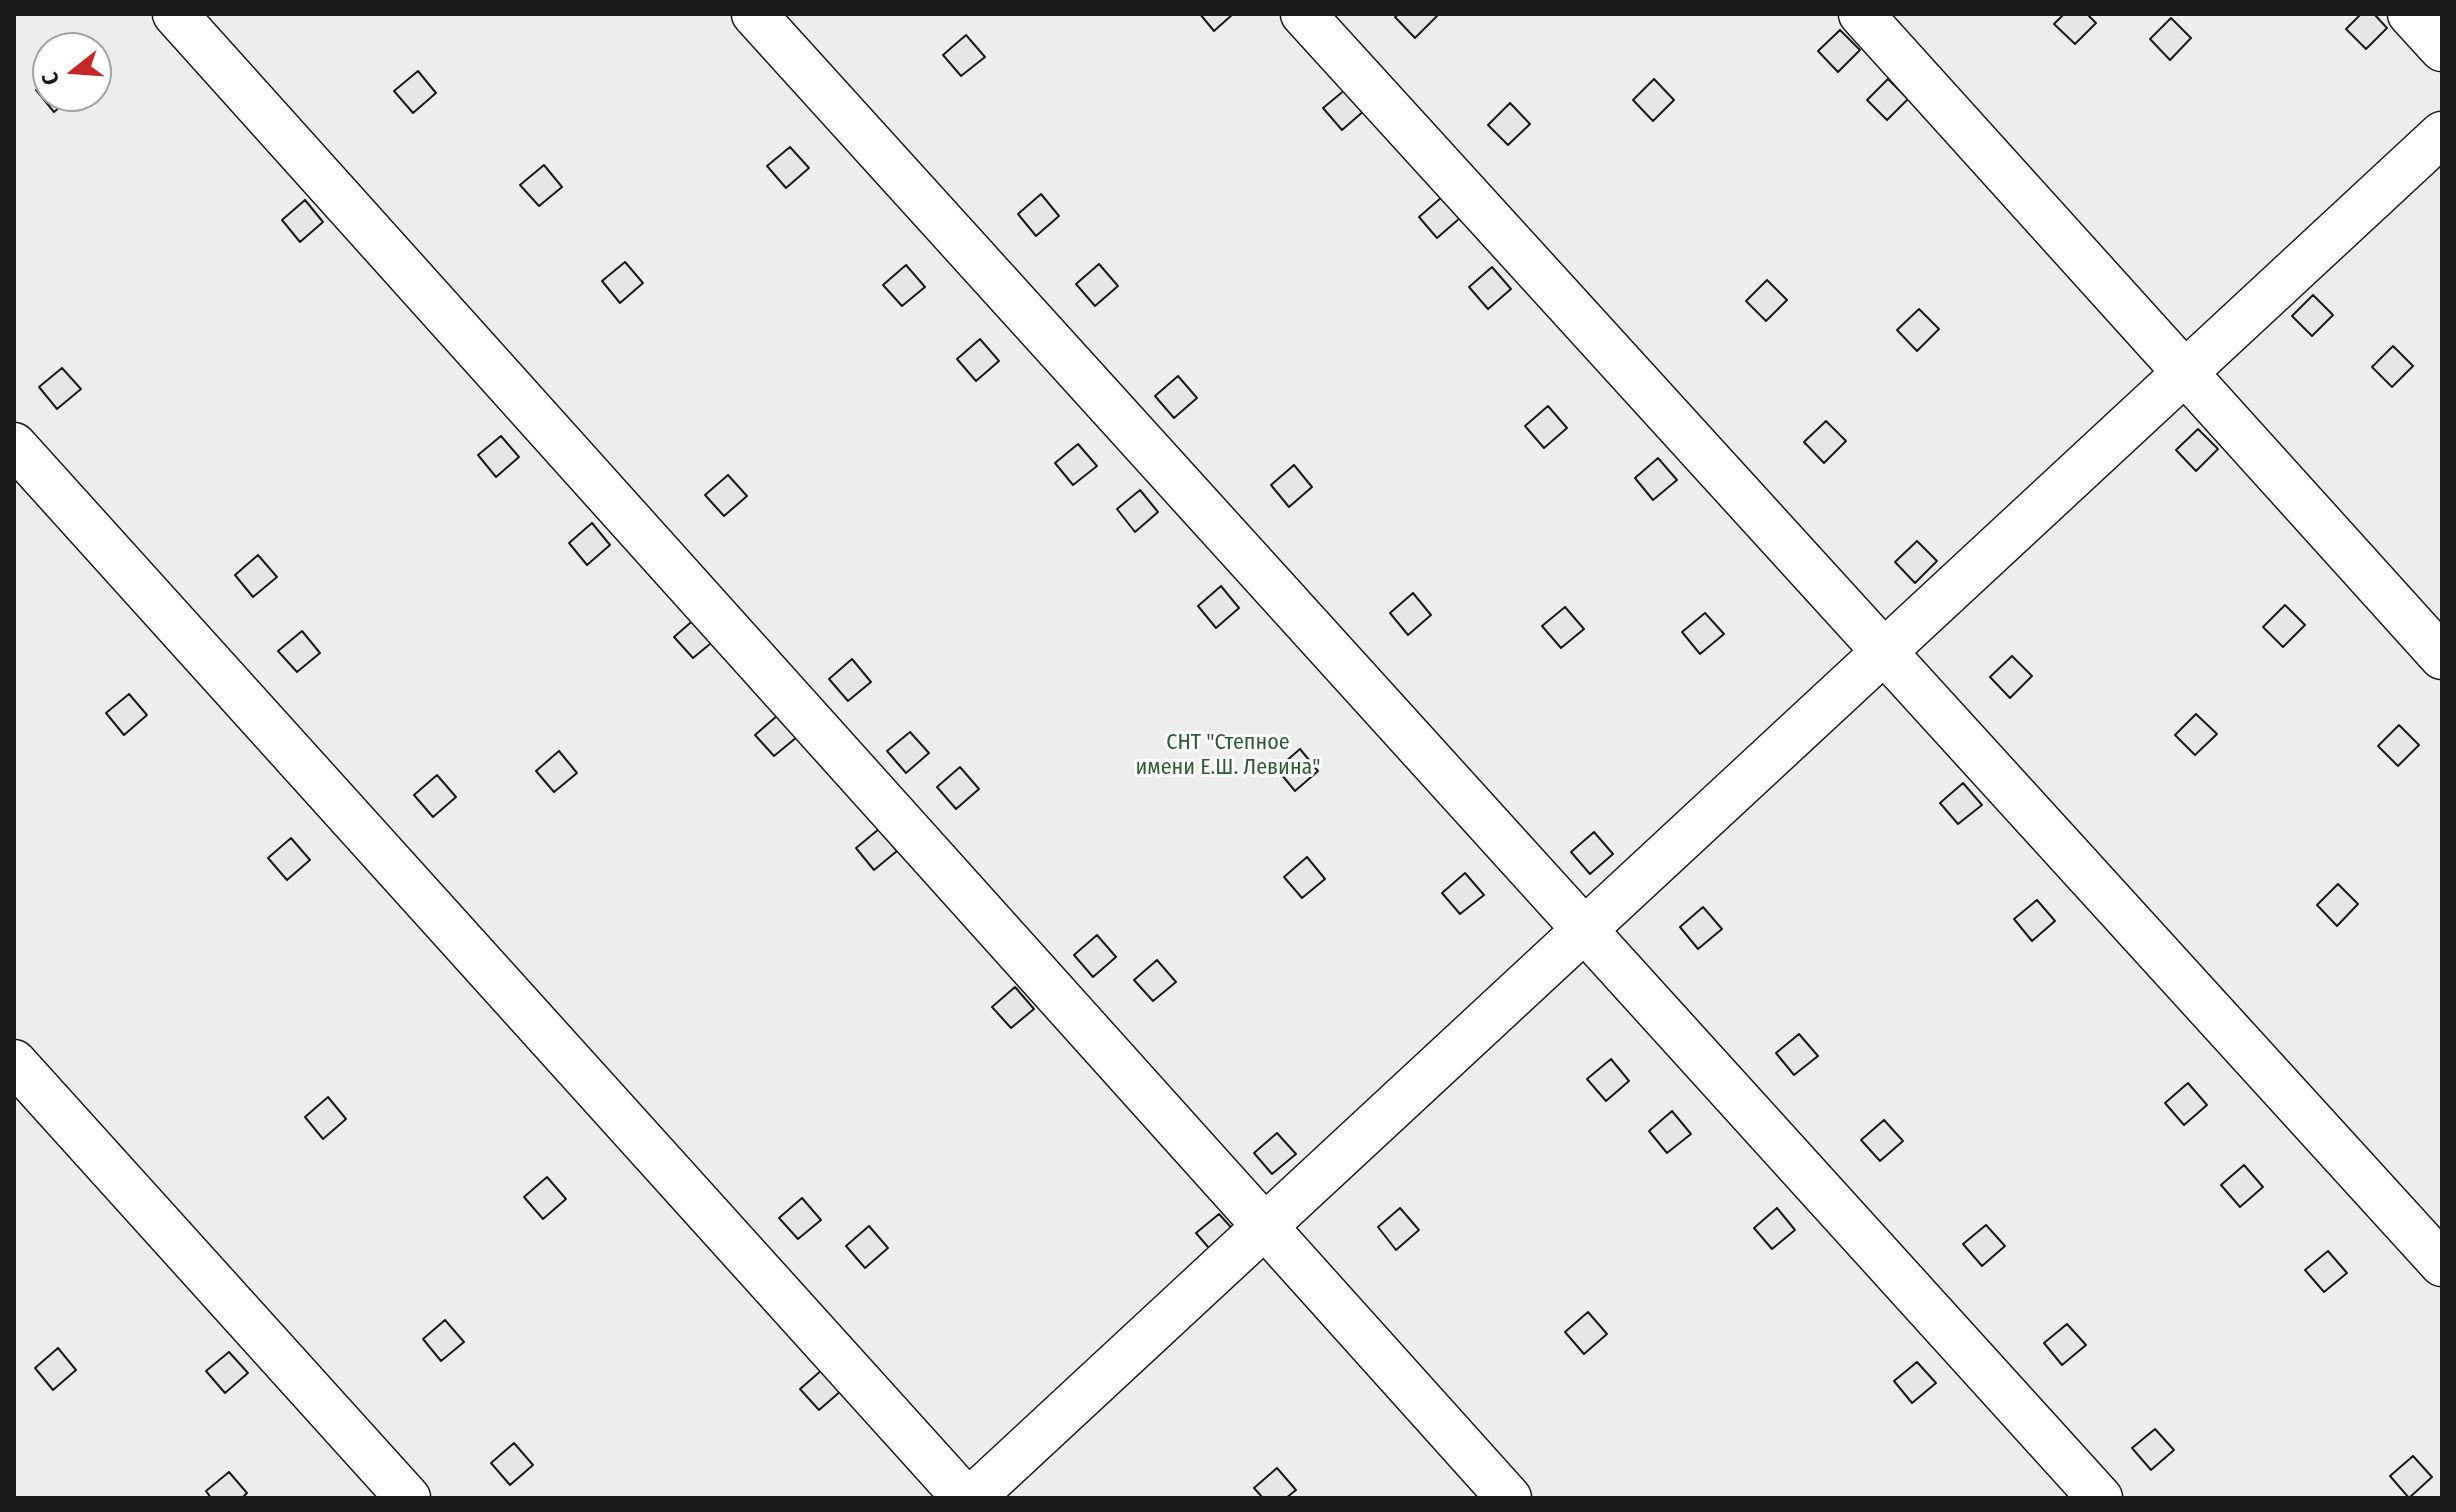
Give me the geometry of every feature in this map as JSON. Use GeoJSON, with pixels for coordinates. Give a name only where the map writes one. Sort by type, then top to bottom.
{"type":"FeatureCollection","features":[{"type":"Feature","properties":{"kind":"street"},"geometry":{"type":"LineString","coordinates":[[175,14],[1509,1498]]}},
{"type":"Feature","properties":{"kind":"street"},"geometry":{"type":"LineString","coordinates":[[754,14],[2100,1498]]}},
{"type":"Feature","properties":{"kind":"street"},"geometry":{"type":"LineString","coordinates":[[1303,14],[2442,1264]]}},
{"type":"Feature","properties":{"kind":"street"},"geometry":{"type":"LineString","coordinates":[[1861,14],[2442,657]]}},
{"type":"Feature","properties":{"kind":"street"},"geometry":{"type":"LineString","coordinates":[[2410,14],[2442,49]]}},
{"type":"Feature","properties":{"kind":"street"},"geometry":{"type":"LineString","coordinates":[[972,1498],[2442,134]]}},
{"type":"Feature","properties":{"kind":"street"},"geometry":{"type":"LineString","coordinates":[[14,445],[965,1498]]}},
{"type":"Feature","properties":{"kind":"street"},"geometry":{"type":"LineString","coordinates":[[14,1062],[408,1498]]}},
{"type":"Feature","properties":{"kind":"shaded area","name":"СНТ \"Степное имени Е.Ш. Левина\""},"geometry":{"type":"Polygon","coordinates":[[[14,14],[2442,14],[2442,1498],[14,1498],[14,14]]]}},
{"type":"Feature","properties":{"kind":"building"},"geometry":{"type":"Polygon","coordinates":[[[1200,14],[1233,14],[1214,31],[1200,14]]]}},
{"type":"Feature","properties":{"kind":"building"},"geometry":{"type":"Polygon","coordinates":[[[1399,14],[1437,16],[1415,38],[1395,17],[1399,14]]]}},
{"type":"Feature","properties":{"kind":"building"},"geometry":{"type":"Polygon","coordinates":[[[2064,14],[2087,14],[2096,23],[2075,44],[2054,24],[2064,14]]]}},
{"type":"Feature","properties":{"kind":"building"},"geometry":{"type":"Polygon","coordinates":[[[2361,14],[2374,14],[2387,28],[2366,49],[2346,29],[2361,14]]]}},
{"type":"Feature","properties":{"kind":"building"},"geometry":{"type":"Polygon","coordinates":[[[2171,18],[2191,38],[2170,60],[2150,39],[2171,18]]]}},
{"type":"Feature","properties":{"kind":"building"},"geometry":{"type":"Polygon","coordinates":[[[1840,30],[1860,50],[1838,72],[1818,51],[1840,30]]]}},
{"type":"Feature","properties":{"kind":"building"},"geometry":{"type":"Polygon","coordinates":[[[966,35],[985,57],[961,76],[943,55],[966,35]]]}},
{"type":"Feature","properties":{"kind":"building"},"geometry":{"type":"Polygon","coordinates":[[[418,71],[436,93],[413,113],[394,91],[418,71]]]}},
{"type":"Feature","properties":{"kind":"building"},"geometry":{"type":"Polygon","coordinates":[[[1654,79],[1674,100],[1653,121],[1633,100],[1654,79]]]}},
{"type":"Feature","properties":{"kind":"building"},"geometry":{"type":"Polygon","coordinates":[[[1888,79],[1908,99],[1887,120],[1867,100],[1888,79]]]}},
{"type":"Feature","properties":{"kind":"building"},"geometry":{"type":"Polygon","coordinates":[[[1346,89],[1365,110],[1342,130],[1323,108],[1346,89]]]}},
{"type":"Feature","properties":{"kind":"building"},"geometry":{"type":"Polygon","coordinates":[[[1510,103],[1530,124],[1508,145],[1488,125],[1510,103]]]}},
{"type":"Feature","properties":{"kind":"building"},"geometry":{"type":"Polygon","coordinates":[[[790,147],[809,168],[786,188],[767,166],[790,147]]]}},
{"type":"Feature","properties":{"kind":"building"},"geometry":{"type":"Polygon","coordinates":[[[544,165],[562,187],[539,206],[520,185],[544,165]]]}},
{"type":"Feature","properties":{"kind":"building"},"geometry":{"type":"Polygon","coordinates":[[[1041,194],[1059,216],[1036,236],[1018,214],[1041,194]]]}},
{"type":"Feature","properties":{"kind":"building"},"geometry":{"type":"Polygon","coordinates":[[[1442,197],[1460,218],[1437,238],[1419,217],[1442,197]]]}},
{"type":"Feature","properties":{"kind":"building"},"geometry":{"type":"Polygon","coordinates":[[[305,200],[323,222],[300,242],[282,220],[305,200]]]}},
{"type":"Feature","properties":{"kind":"building"},"geometry":{"type":"Polygon","coordinates":[[[625,262],[643,283],[620,303],[602,281],[625,262]]]}},
{"type":"Feature","properties":{"kind":"building"},"geometry":{"type":"Polygon","coordinates":[[[1099,264],[1118,286],[1095,306],[1076,284],[1099,264]]]}},
{"type":"Feature","properties":{"kind":"building"},"geometry":{"type":"Polygon","coordinates":[[[906,265],[925,287],[902,306],[883,285],[906,265]]]}},
{"type":"Feature","properties":{"kind":"building"},"geometry":{"type":"Polygon","coordinates":[[[1492,267],[1511,289],[1488,309],[1469,287],[1492,267]]]}},
{"type":"Feature","properties":{"kind":"building"},"geometry":{"type":"Polygon","coordinates":[[[1767,280],[1787,300],[1766,321],[1746,301],[1767,280]]]}},
{"type":"Feature","properties":{"kind":"building"},"geometry":{"type":"Polygon","coordinates":[[[2313,295],[2333,315],[2312,336],[2292,316],[2313,295]]]}},
{"type":"Feature","properties":{"kind":"building"},"geometry":{"type":"Polygon","coordinates":[[[1919,309],[1939,329],[1917,351],[1897,330],[1919,309]]]}},
{"type":"Feature","properties":{"kind":"building"},"geometry":{"type":"Polygon","coordinates":[[[980,339],[999,361],[976,381],[957,359],[980,339]]]}},
{"type":"Feature","properties":{"kind":"building"},"geometry":{"type":"Polygon","coordinates":[[[2393,346],[2413,366],[2392,387],[2372,367],[2393,346]]]}},
{"type":"Feature","properties":{"kind":"building"},"geometry":{"type":"Polygon","coordinates":[[[62,368],[81,389],[57,409],[39,387],[62,368]]]}},
{"type":"Feature","properties":{"kind":"building"},"geometry":{"type":"Polygon","coordinates":[[[1178,376],[1197,398],[1174,418],[1155,396],[1178,376]]]}},
{"type":"Feature","properties":{"kind":"building"},"geometry":{"type":"Polygon","coordinates":[[[1548,406],[1567,428],[1544,448],[1525,426],[1548,406]]]}},
{"type":"Feature","properties":{"kind":"building"},"geometry":{"type":"Polygon","coordinates":[[[1826,421],[1846,441],[1824,463],[1804,442],[1826,421]]]}},
{"type":"Feature","properties":{"kind":"building"},"geometry":{"type":"Polygon","coordinates":[[[2198,429],[2218,449],[2196,471],[2176,450],[2198,429]]]}},
{"type":"Feature","properties":{"kind":"building"},"geometry":{"type":"Polygon","coordinates":[[[501,436],[519,457],[496,477],[478,455],[501,436]]]}},
{"type":"Feature","properties":{"kind":"building"},"geometry":{"type":"Polygon","coordinates":[[[1078,444],[1097,466],[1073,485],[1055,463],[1078,444]]]}},
{"type":"Feature","properties":{"kind":"building"},"geometry":{"type":"Polygon","coordinates":[[[1658,458],[1677,480],[1653,500],[1635,478],[1658,458]]]}},
{"type":"Feature","properties":{"kind":"building"},"geometry":{"type":"Polygon","coordinates":[[[1294,465],[1312,487],[1289,507],[1271,485],[1294,465]]]}},
{"type":"Feature","properties":{"kind":"building"},"geometry":{"type":"Polygon","coordinates":[[[728,475],[747,496],[724,516],[705,495],[728,475]]]}},
{"type":"Feature","properties":{"kind":"building"},"geometry":{"type":"Polygon","coordinates":[[[1140,490],[1158,512],[1135,532],[1117,509],[1140,490]]]}},
{"type":"Feature","properties":{"kind":"building"},"geometry":{"type":"Polygon","coordinates":[[[592,523],[610,545],[587,565],[569,543],[592,523]]]}},
{"type":"Feature","properties":{"kind":"building"},"geometry":{"type":"Polygon","coordinates":[[[1917,541],[1937,561],[1915,583],[1895,562],[1917,541]]]}},
{"type":"Feature","properties":{"kind":"building"},"geometry":{"type":"Polygon","coordinates":[[[258,555],[277,577],[253,597],[235,575],[258,555]]]}},
{"type":"Feature","properties":{"kind":"building"},"geometry":{"type":"Polygon","coordinates":[[[1221,586],[1239,608],[1216,628],[1198,606],[1221,586]]]}},
{"type":"Feature","properties":{"kind":"building"},"geometry":{"type":"Polygon","coordinates":[[[1413,593],[1431,615],[1408,635],[1390,613],[1413,593]]]}},
{"type":"Feature","properties":{"kind":"building"},"geometry":{"type":"Polygon","coordinates":[[[2285,605],[2305,625],[2283,647],[2263,627],[2285,605]]]}},
{"type":"Feature","properties":{"kind":"building"},"geometry":{"type":"Polygon","coordinates":[[[1565,607],[1584,629],[1561,648],[1542,626],[1565,607]]]}},
{"type":"Feature","properties":{"kind":"building"},"geometry":{"type":"Polygon","coordinates":[[[1705,613],[1724,634],[1700,654],[1682,632],[1705,613]]]}},
{"type":"Feature","properties":{"kind":"building"},"geometry":{"type":"Polygon","coordinates":[[[697,617],[716,639],[693,658],[674,637],[697,617]]]}},
{"type":"Feature","properties":{"kind":"building"},"geometry":{"type":"Polygon","coordinates":[[[302,631],[320,653],[297,672],[278,651],[302,631]]]}},
{"type":"Feature","properties":{"kind":"building"},"geometry":{"type":"Polygon","coordinates":[[[2012,656],[2032,676],[2010,698],[1990,677],[2012,656]]]}},
{"type":"Feature","properties":{"kind":"building"},"geometry":{"type":"Polygon","coordinates":[[[852,659],[871,682],[848,701],[829,679],[852,659]]]}},
{"type":"Feature","properties":{"kind":"building"},"geometry":{"type":"Polygon","coordinates":[[[129,694],[147,715],[124,735],[106,713],[129,694]]]}},
{"type":"Feature","properties":{"kind":"building"},"geometry":{"type":"Polygon","coordinates":[[[2196,714],[2217,734],[2195,755],[2175,735],[2196,714]]]}},
{"type":"Feature","properties":{"kind":"building"},"geometry":{"type":"Polygon","coordinates":[[[778,715],[797,737],[774,756],[755,735],[778,715]]]}},
{"type":"Feature","properties":{"kind":"building"},"geometry":{"type":"Polygon","coordinates":[[[2399,725],[2419,745],[2398,766],[2378,746],[2399,725]]]}},
{"type":"Feature","properties":{"kind":"building"},"geometry":{"type":"Polygon","coordinates":[[[910,732],[929,753],[906,773],[887,751],[910,732]]]}},
{"type":"Feature","properties":{"kind":"building"},"geometry":{"type":"Polygon","coordinates":[[[1300,749],[1318,771],[1295,791],[1277,769],[1300,749]]]}},
{"type":"Feature","properties":{"kind":"building"},"geometry":{"type":"Polygon","coordinates":[[[559,751],[577,773],[554,792],[536,771],[559,751]]]}},
{"type":"Feature","properties":{"kind":"building"},"geometry":{"type":"Polygon","coordinates":[[[960,767],[979,789],[956,809],[937,787],[960,767]]]}},
{"type":"Feature","properties":{"kind":"building"},"geometry":{"type":"Polygon","coordinates":[[[437,775],[456,797],[433,817],[414,795],[437,775]]]}},
{"type":"Feature","properties":{"kind":"building"},"geometry":{"type":"Polygon","coordinates":[[[1963,783],[1982,805],[1958,824],[1940,803],[1963,783]]]}},
{"type":"Feature","properties":{"kind":"building"},"geometry":{"type":"Polygon","coordinates":[[[879,829],[897,851],[874,870],[856,848],[879,829]]]}},
{"type":"Feature","properties":{"kind":"building"},"geometry":{"type":"Polygon","coordinates":[[[1594,832],[1613,854],[1590,874],[1571,852],[1594,832]]]}},
{"type":"Feature","properties":{"kind":"building"},"geometry":{"type":"Polygon","coordinates":[[[291,838],[310,860],[287,880],[268,858],[291,838]]]}},
{"type":"Feature","properties":{"kind":"building"},"geometry":{"type":"Polygon","coordinates":[[[1307,857],[1325,879],[1302,898],[1284,877],[1307,857]]]}},
{"type":"Feature","properties":{"kind":"building"},"geometry":{"type":"Polygon","coordinates":[[[1465,873],[1484,895],[1460,914],[1442,893],[1465,873]]]}},
{"type":"Feature","properties":{"kind":"building"},"geometry":{"type":"Polygon","coordinates":[[[2338,884],[2358,904],[2337,926],[2317,905],[2338,884]]]}},
{"type":"Feature","properties":{"kind":"building"},"geometry":{"type":"Polygon","coordinates":[[[2037,900],[2055,921],[2032,941],[2014,919],[2037,900]]]}},
{"type":"Feature","properties":{"kind":"building"},"geometry":{"type":"Polygon","coordinates":[[[1703,907],[1722,929],[1698,949],[1680,927],[1703,907]]]}},
{"type":"Feature","properties":{"kind":"building"},"geometry":{"type":"Polygon","coordinates":[[[1097,935],[1116,957],[1093,977],[1074,955],[1097,935]]]}},
{"type":"Feature","properties":{"kind":"building"},"geometry":{"type":"Polygon","coordinates":[[[1157,960],[1176,982],[1153,1001],[1134,980],[1157,960]]]}},
{"type":"Feature","properties":{"kind":"building"},"geometry":{"type":"Polygon","coordinates":[[[1015,987],[1034,1009],[1011,1028],[992,1007],[1015,987]]]}},
{"type":"Feature","properties":{"kind":"building"},"geometry":{"type":"Polygon","coordinates":[[[1799,1034],[1818,1056],[1794,1075],[1776,1053],[1799,1034]]]}},
{"type":"Feature","properties":{"kind":"building"},"geometry":{"type":"Polygon","coordinates":[[[1611,1059],[1629,1081],[1606,1101],[1587,1079],[1611,1059]]]}},
{"type":"Feature","properties":{"kind":"building"},"geometry":{"type":"Polygon","coordinates":[[[2188,1083],[2207,1105],[2184,1125],[2165,1103],[2188,1083]]]}},
{"type":"Feature","properties":{"kind":"building"},"geometry":{"type":"Polygon","coordinates":[[[328,1097],[346,1119],[323,1139],[305,1117],[328,1097]]]}},
{"type":"Feature","properties":{"kind":"building"},"geometry":{"type":"Polygon","coordinates":[[[1672,1111],[1691,1134],[1667,1153],[1649,1131],[1672,1111]]]}},
{"type":"Feature","properties":{"kind":"building"},"geometry":{"type":"Polygon","coordinates":[[[1884,1120],[1903,1141],[1880,1161],[1861,1140],[1884,1120]]]}},
{"type":"Feature","properties":{"kind":"building"},"geometry":{"type":"Polygon","coordinates":[[[1277,1133],[1296,1154],[1272,1174],[1254,1153],[1277,1133]]]}},
{"type":"Feature","properties":{"kind":"building"},"geometry":{"type":"Polygon","coordinates":[[[2244,1165],[2263,1187],[2240,1207],[2221,1185],[2244,1165]]]}},
{"type":"Feature","properties":{"kind":"building"},"geometry":{"type":"Polygon","coordinates":[[[547,1177],[566,1199],[543,1219],[524,1197],[547,1177]]]}},
{"type":"Feature","properties":{"kind":"building"},"geometry":{"type":"Polygon","coordinates":[[[802,1198],[821,1220],[798,1239],[779,1218],[802,1198]]]}},
{"type":"Feature","properties":{"kind":"building"},"geometry":{"type":"Polygon","coordinates":[[[1400,1208],[1419,1230],[1396,1250],[1378,1227],[1400,1208]]]}},
{"type":"Feature","properties":{"kind":"building"},"geometry":{"type":"Polygon","coordinates":[[[1777,1208],[1795,1230],[1772,1249],[1754,1228],[1777,1208]]]}},
{"type":"Feature","properties":{"kind":"building"},"geometry":{"type":"Polygon","coordinates":[[[1219,1214],[1238,1235],[1215,1255],[1196,1233],[1219,1214]]]}},
{"type":"Feature","properties":{"kind":"building"},"geometry":{"type":"Polygon","coordinates":[[[1986,1225],[2005,1246],[1982,1266],[1963,1244],[1986,1225]]]}},
{"type":"Feature","properties":{"kind":"building"},"geometry":{"type":"Polygon","coordinates":[[[869,1226],[888,1248],[865,1268],[846,1246],[869,1226]]]}},
{"type":"Feature","properties":{"kind":"building"},"geometry":{"type":"Polygon","coordinates":[[[2328,1251],[2347,1273],[2324,1292],[2305,1270],[2328,1251]]]}},
{"type":"Feature","properties":{"kind":"building"},"geometry":{"type":"Polygon","coordinates":[[[1588,1312],[1607,1334],[1584,1354],[1565,1332],[1588,1312]]]}},
{"type":"Feature","properties":{"kind":"building"},"geometry":{"type":"Polygon","coordinates":[[[445,1320],[464,1342],[441,1361],[423,1339],[445,1320]]]}},
{"type":"Feature","properties":{"kind":"building"},"geometry":{"type":"Polygon","coordinates":[[[2067,1324],[2086,1345],[2062,1365],[2044,1343],[2067,1324]]]}},
{"type":"Feature","properties":{"kind":"building"},"geometry":{"type":"Polygon","coordinates":[[[58,1348],[76,1370],[53,1390],[35,1368],[58,1348]]]}},
{"type":"Feature","properties":{"kind":"building"},"geometry":{"type":"Polygon","coordinates":[[[229,1352],[248,1373],[225,1393],[206,1371],[229,1352]]]}},
{"type":"Feature","properties":{"kind":"building"},"geometry":{"type":"Polygon","coordinates":[[[1917,1362],[1936,1383],[1912,1403],[1894,1381],[1917,1362]]]}},
{"type":"Feature","properties":{"kind":"building"},"geometry":{"type":"Polygon","coordinates":[[[823,1369],[842,1390],[819,1410],[800,1389],[823,1369]]]}},
{"type":"Feature","properties":{"kind":"building"},"geometry":{"type":"Polygon","coordinates":[[[2155,1429],[2174,1450],[2151,1470],[2132,1448],[2155,1429]]]}},
{"type":"Feature","properties":{"kind":"building"},"geometry":{"type":"Polygon","coordinates":[[[514,1443],[533,1465],[510,1485],[491,1463],[514,1443]]]}},
{"type":"Feature","properties":{"kind":"building"},"geometry":{"type":"Polygon","coordinates":[[[2413,1456],[2432,1477],[2409,1498],[2390,1476],[2413,1456]]]}},
{"type":"Feature","properties":{"kind":"building"},"geometry":{"type":"Polygon","coordinates":[[[1277,1468],[1296,1490],[1286,1498],[1263,1498],[1254,1488],[1277,1468]]]}},
{"type":"Feature","properties":{"kind":"building"},"geometry":{"type":"Polygon","coordinates":[[[229,1472],[247,1493],[242,1498],[211,1498],[206,1491],[229,1472]]]}}]}
